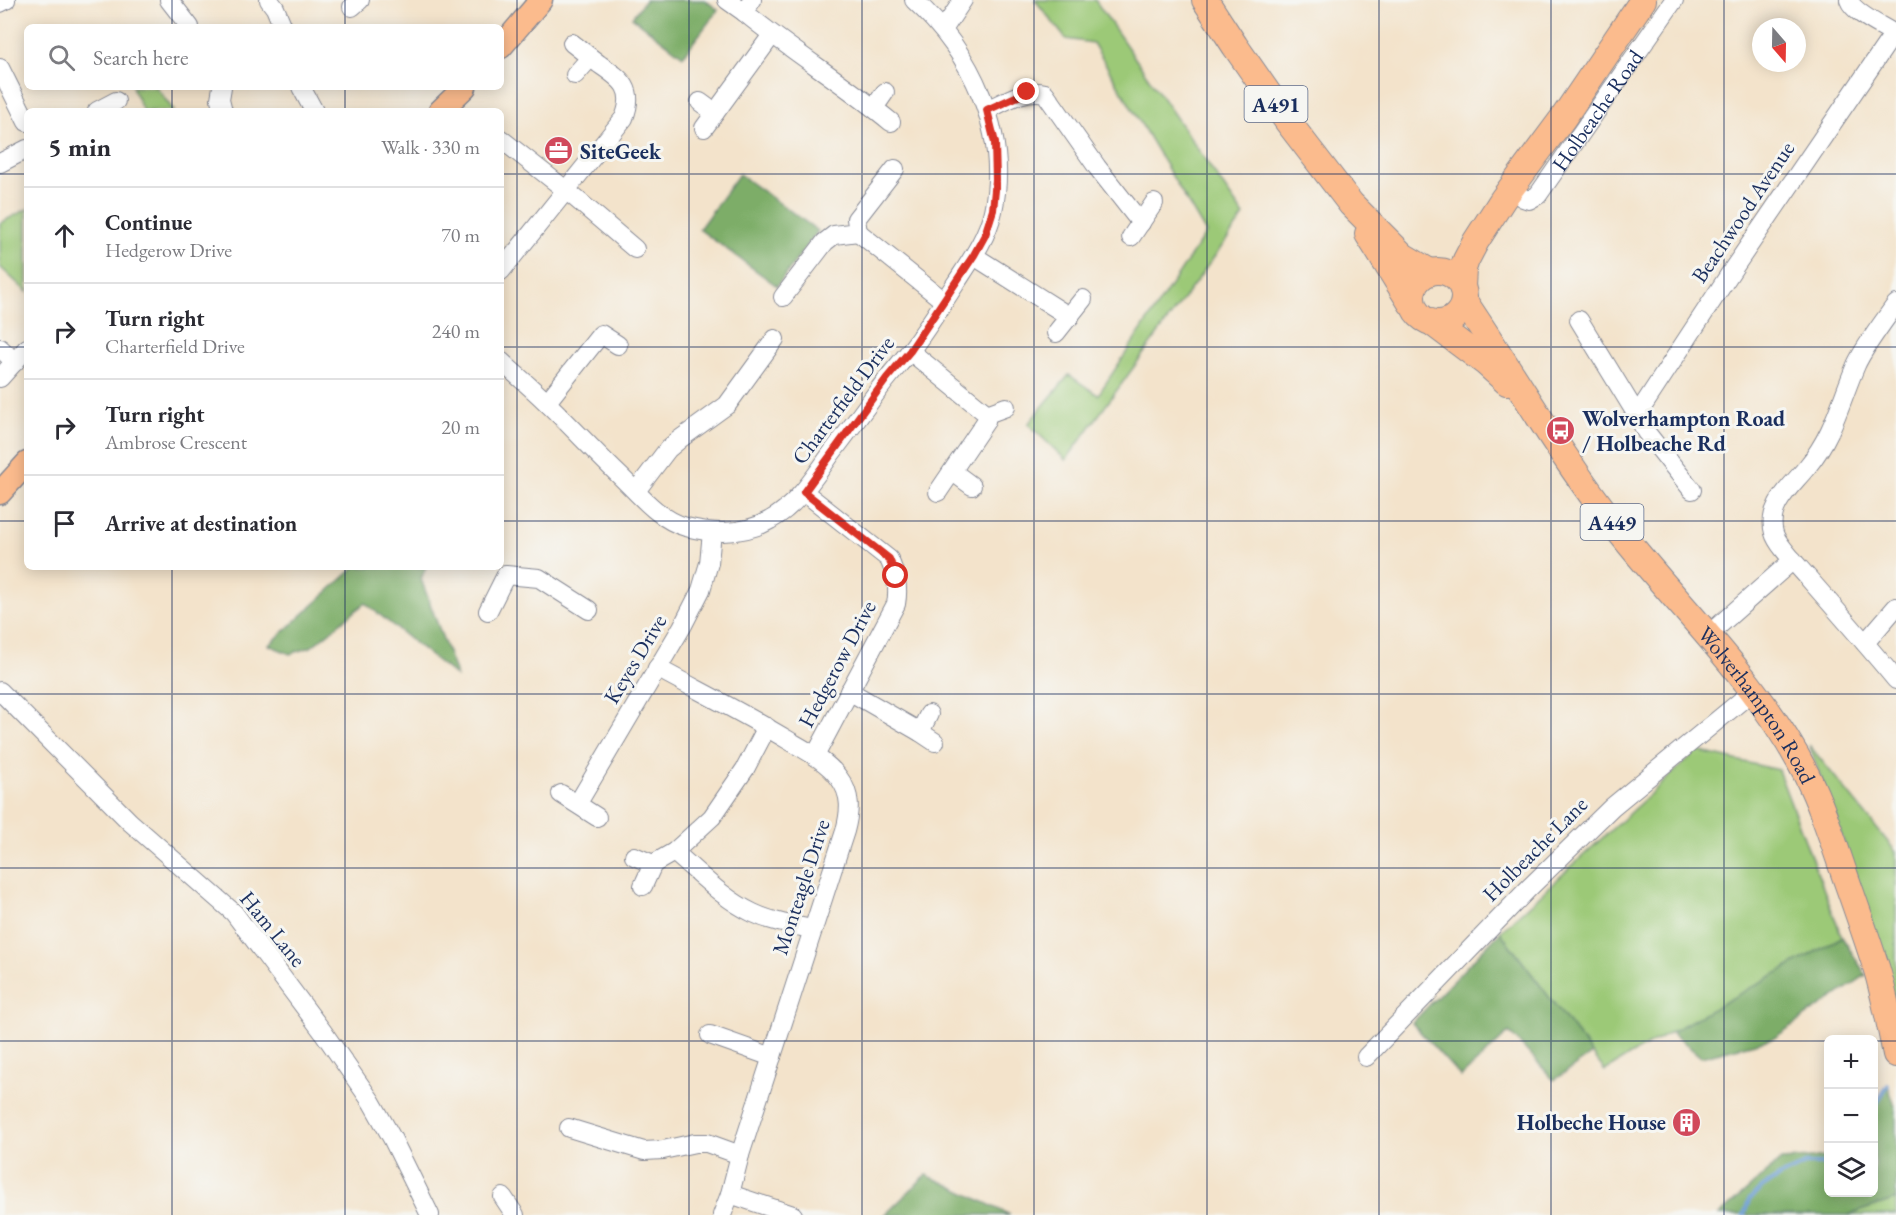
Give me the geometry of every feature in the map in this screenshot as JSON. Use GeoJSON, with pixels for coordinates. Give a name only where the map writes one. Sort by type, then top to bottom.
{"type":"FeatureCollection","features":[{"type":"Feature","properties":{"kind":"highway","name":"A491"},"geometry":{"type":"LineString","coordinates":[[1205,0],[1288,122],[1351,204],[1403,256],[1431,272]]}},
{"type":"Feature","properties":{"kind":"highway","name":"Holbeache Road"},"geometry":{"type":"LineString","coordinates":[[1463,294],[1462,278],[1466,260],[1507,194],[1563,118],[1643,0]]}},
{"type":"Feature","properties":{"kind":"highway","name":"Holbeache Road"},"geometry":{"type":"LineString","coordinates":[[1431,272],[1507,194]]}},
{"type":"Feature","properties":{"kind":"highway","name":"A491"},"geometry":{"type":"LineString","coordinates":[[1351,204],[1412,303]]}},
{"type":"Feature","properties":{"kind":"highway"},"geometry":{"type":"LineString","coordinates":[[1444,271],[1452,275],[1463,294],[1460,311],[1454,318],[1444,323],[1434,324],[1424,320],[1416,313],[1412,303],[1413,287],[1417,280],[1431,272],[1444,271]]}},
{"type":"Feature","properties":{"kind":"highway","name":"Wolverhampton Road"},"geometry":{"type":"LineString","coordinates":[[1463,294],[1527,401],[1581,483],[1753,691],[1784,735],[1806,774],[1827,824],[1878,972],[1896,1054]]}},
{"type":"Feature","properties":{"kind":"highway","name":"Wolverhampton Road"},"geometry":{"type":"LineString","coordinates":[[1434,324],[1486,363],[1527,401]]}},
{"type":"Feature","properties":{"kind":"main road"},"geometry":{"type":"LineString","coordinates":[[504,43],[541,0]]}},
{"type":"Feature","properties":{"kind":"main road"},"geometry":{"type":"LineString","coordinates":[[443,108],[462,90]]}},
{"type":"Feature","properties":{"kind":"main road"},"geometry":{"type":"LineString","coordinates":[[0,493],[24,466]]}},
{"type":"Feature","properties":{"kind":"street"},"geometry":{"type":"LineString","coordinates":[[0,3],[6,0]]}},
{"type":"Feature","properties":{"kind":"street"},"geometry":{"type":"LineString","coordinates":[[169,0],[188,24]]}},
{"type":"Feature","properties":{"kind":"street"},"geometry":{"type":"LineString","coordinates":[[269,0],[282,24]]}},
{"type":"Feature","properties":{"kind":"street"},"geometry":{"type":"LineString","coordinates":[[727,0],[748,6],[772,35],[891,122]]}},
{"type":"Feature","properties":{"kind":"street","name":"Charterfield Drive"},"geometry":{"type":"LineString","coordinates":[[504,364],[664,517],[684,526],[726,533],[755,527],[772,520],[804,492],[887,378],[910,351],[944,301],[985,235],[993,210],[996,180],[995,143],[987,110],[971,71],[943,30],[914,0]]}},
{"type":"Feature","properties":{"kind":"street"},"geometry":{"type":"LineString","coordinates":[[943,30],[963,0]]}},
{"type":"Feature","properties":{"kind":"street","name":"Holbeache Road"},"geometry":{"type":"LineString","coordinates":[[1507,194],[1529,200],[1538,195],[1674,0]]}},
{"type":"Feature","properties":{"kind":"street"},"geometry":{"type":"LineString","coordinates":[[1848,0],[1850,5],[1866,17],[1895,34]]}},
{"type":"Feature","properties":{"kind":"street","name":"Beachwood Avenue"},"geometry":{"type":"LineString","coordinates":[[1640,420],[1643,406],[1733,269],[1895,34]]}},
{"type":"Feature","properties":{"kind":"street"},"geometry":{"type":"LineString","coordinates":[[700,102],[709,120],[772,35]]}},
{"type":"Feature","properties":{"kind":"street"},"geometry":{"type":"LineString","coordinates":[[504,267],[624,118],[627,109],[629,98],[627,88],[619,78],[572,43]]}},
{"type":"Feature","properties":{"kind":"street"},"geometry":{"type":"LineString","coordinates":[[575,75],[590,58]]}},
{"type":"Feature","properties":{"kind":"street"},"geometry":{"type":"LineString","coordinates":[[0,68],[24,116]]}},
{"type":"Feature","properties":{"kind":"street"},"geometry":{"type":"LineString","coordinates":[[222,90],[220,99],[222,108]]}},
{"type":"Feature","properties":{"kind":"street"},"geometry":{"type":"LineString","coordinates":[[303,90],[312,108]]}},
{"type":"Feature","properties":{"kind":"street"},"geometry":{"type":"LineString","coordinates":[[874,108],[885,92]]}},
{"type":"Feature","properties":{"kind":"street"},"geometry":{"type":"LineString","coordinates":[[987,110],[1027,92],[1045,93],[1097,167],[1136,230],[1154,203]]}},
{"type":"Feature","properties":{"kind":"street"},"geometry":{"type":"LineString","coordinates":[[102,108],[116,100]]}},
{"type":"Feature","properties":{"kind":"street"},"geometry":{"type":"LineString","coordinates":[[504,141],[567,190],[635,249]]}},
{"type":"Feature","properties":{"kind":"street"},"geometry":{"type":"LineString","coordinates":[[0,163],[24,151]]}},
{"type":"Feature","properties":{"kind":"street"},"geometry":{"type":"LineString","coordinates":[[895,170],[856,219],[858,232],[944,301]]}},
{"type":"Feature","properties":{"kind":"street"},"geometry":{"type":"LineString","coordinates":[[783,297],[825,242],[834,235],[858,232]]}},
{"type":"Feature","properties":{"kind":"street"},"geometry":{"type":"LineString","coordinates":[[974,255],[1070,317]]}},
{"type":"Feature","properties":{"kind":"street"},"geometry":{"type":"LineString","coordinates":[[1056,333],[1083,299]]}},
{"type":"Feature","properties":{"kind":"street"},"geometry":{"type":"LineString","coordinates":[[1896,304],[1857,363],[1827,440],[1778,504],[1771,518],[1775,536],[1793,560],[1896,680]]}},
{"type":"Feature","properties":{"kind":"street"},"geometry":{"type":"LineString","coordinates":[[1579,320],[1646,432],[1692,490]]}},
{"type":"Feature","properties":{"kind":"street"},"geometry":{"type":"LineString","coordinates":[[546,402],[601,334],[618,345]]}},
{"type":"Feature","properties":{"kind":"street"},"geometry":{"type":"LineString","coordinates":[[636,491],[668,449],[727,405],[775,339]]}},
{"type":"Feature","properties":{"kind":"street"},"geometry":{"type":"LineString","coordinates":[[0,348],[21,355],[0,378]]}},
{"type":"Feature","properties":{"kind":"street"},"geometry":{"type":"LineString","coordinates":[[910,351],[987,414]]}},
{"type":"Feature","properties":{"kind":"street"},"geometry":{"type":"LineString","coordinates":[[987,414],[1006,407]]}},
{"type":"Feature","properties":{"kind":"street"},"geometry":{"type":"LineString","coordinates":[[938,492],[986,421],[987,414]]}},
{"type":"Feature","properties":{"kind":"street"},"geometry":{"type":"LineString","coordinates":[[953,472],[972,486]]}},
{"type":"Feature","properties":{"kind":"street","name":"Hedgerow Drive"},"geometry":{"type":"LineString","coordinates":[[804,492],[889,559],[898,587],[896,604],[815,756]]}},
{"type":"Feature","properties":{"kind":"street","name":"Keyes Drive"},"geometry":{"type":"LineString","coordinates":[[578,803],[682,627],[701,590],[709,563],[712,532]]}},
{"type":"Feature","properties":{"kind":"street"},"geometry":{"type":"LineString","coordinates":[[1707,636],[1793,560]]}},
{"type":"Feature","properties":{"kind":"street"},"geometry":{"type":"LineString","coordinates":[[488,611],[504,570],[539,578],[589,610]]}},
{"type":"Feature","properties":{"kind":"street"},"geometry":{"type":"LineString","coordinates":[[1865,643],[1896,608]]}},
{"type":"Feature","properties":{"kind":"street","name":"Monteagle Drive"},"geometry":{"type":"LineString","coordinates":[[657,668],[767,727],[815,756],[839,778],[848,793],[850,810],[722,1215]]}},
{"type":"Feature","properties":{"kind":"street","name":"Ham Lane"},"geometry":{"type":"LineString","coordinates":[[0,691],[130,822],[234,914],[323,1032],[371,1101],[430,1215]]}},
{"type":"Feature","properties":{"kind":"street"},"geometry":{"type":"LineString","coordinates":[[849,691],[928,737],[929,714]]}},
{"type":"Feature","properties":{"kind":"street","name":"Holbeache Lane"},"geometry":{"type":"LineString","coordinates":[[1366,1057],[1529,888],[1612,807],[1753,691]]}},
{"type":"Feature","properties":{"kind":"street"},"geometry":{"type":"LineString","coordinates":[[643,886],[653,864],[674,852],[712,817],[745,769],[767,727]]}},
{"type":"Feature","properties":{"kind":"street"},"geometry":{"type":"LineString","coordinates":[[561,794],[597,817]]}},
{"type":"Feature","properties":{"kind":"street"},"geometry":{"type":"LineString","coordinates":[[674,852],[723,894],[752,913],[782,923],[812,929]]}},
{"type":"Feature","properties":{"kind":"street"},"geometry":{"type":"LineString","coordinates":[[634,856],[653,864]]}},
{"type":"Feature","properties":{"kind":"street"},"geometry":{"type":"LineString","coordinates":[[710,1035],[772,1057]]}},
{"type":"Feature","properties":{"kind":"street"},"geometry":{"type":"LineString","coordinates":[[569,1128],[644,1151],[707,1143],[740,1155]]}},
{"type":"Feature","properties":{"kind":"street"},"geometry":{"type":"LineString","coordinates":[[730,1194],[783,1214]]}},
{"type":"Feature","properties":{"kind":"street"},"geometry":{"type":"LineString","coordinates":[[503,1197],[515,1215]]}},
{"type":"Feature","properties":{"kind":"green space"},"geometry":{"type":"Polygon","coordinates":[[[645,0],[705,0],[718,10],[683,56],[632,17],[645,0]]]}},
{"type":"Feature","properties":{"kind":"green space"},"geometry":{"type":"Polygon","coordinates":[[[1035,0],[1095,0],[1244,216],[1066,460],[1028,424],[1069,375],[1098,395],[1206,233],[1093,43],[1066,39],[1035,0]]]}},
{"type":"Feature","properties":{"kind":"green space"},"geometry":{"type":"Polygon","coordinates":[[[133,90],[158,90],[172,108],[142,108],[133,90]]]}},
{"type":"Feature","properties":{"kind":"green space"},"geometry":{"type":"Polygon","coordinates":[[[739,174],[818,231],[777,286],[699,229],[739,174]]]}},
{"type":"Feature","properties":{"kind":"green space"},"geometry":{"type":"Polygon","coordinates":[[[24,211],[24,289],[0,267],[0,223],[24,211]]]}},
{"type":"Feature","properties":{"kind":"green space"},"geometry":{"type":"Polygon","coordinates":[[[352,570],[425,570],[421,579],[457,677],[365,603],[311,647],[290,654],[269,645],[352,570]]]}},
{"type":"Feature","properties":{"kind":"green space"},"geometry":{"type":"Polygon","coordinates":[[[1809,745],[1896,852],[1896,1025],[1867,907],[1809,745]]]}},
{"type":"Feature","properties":{"kind":"green space"},"geometry":{"type":"Polygon","coordinates":[[[1697,751],[1778,770],[1842,937],[1605,1071],[1500,932],[1697,751]]]}},
{"type":"Feature","properties":{"kind":"green space"},"geometry":{"type":"Polygon","coordinates":[[[1500,932],[1592,1054],[1554,1080],[1509,1032],[1461,1077],[1412,1023],[1500,932]]]}},
{"type":"Feature","properties":{"kind":"green space"},"geometry":{"type":"Polygon","coordinates":[[[1842,937],[1866,975],[1774,1038],[1701,1057],[1671,1032],[1842,937]]]}},
{"type":"Feature","properties":{"kind":"green space"},"geometry":{"type":"Polygon","coordinates":[[[1888,1085],[1896,1110],[1896,1199],[1848,1215],[1719,1215],[1781,1160],[1824,1157],[1824,1197],[1878,1197],[1878,1101],[1888,1085]]]}},
{"type":"Feature","properties":{"kind":"green space"},"geometry":{"type":"Polygon","coordinates":[[[926,1175],[949,1185],[1010,1215],[885,1215],[926,1175]]]}},
{"type":"Feature","properties":{"kind":"green space"},"geometry":{"type":"Polygon","coordinates":[[[1896,1199],[1896,1215],[1848,1215],[1896,1199]]]}},
{"type":"Feature","properties":{"kind":"waterway"},"geometry":{"type":"LineString","coordinates":[[1878,1101],[1888,1085]]}},
{"type":"Feature","properties":{"kind":"waterway"},"geometry":{"type":"LineString","coordinates":[[1744,1215],[1749,1200],[1763,1187],[1805,1164],[1824,1164]]}},
{"type":"Feature","properties":{"kind":"place","name":"SiteGeek"},"geometry":{"type":"Point","coordinates":[559,151]}},
{"type":"Feature","properties":{"kind":"place","name":"Wolverhampton Road / Holbeache Rd"},"geometry":{"type":"Point","coordinates":[1561,431]}},
{"type":"Feature","properties":{"kind":"place","name":"Holbeche House"},"geometry":{"type":"Point","coordinates":[1687,1122]}},
{"type":"Feature","properties":{"kind":"route"},"geometry":{"type":"LineString","coordinates":[[896,576],[889,559],[804,492],[887,378],[910,351],[974,255],[985,235],[993,210],[996,180],[995,143],[987,110],[1027,92]]}}]}
